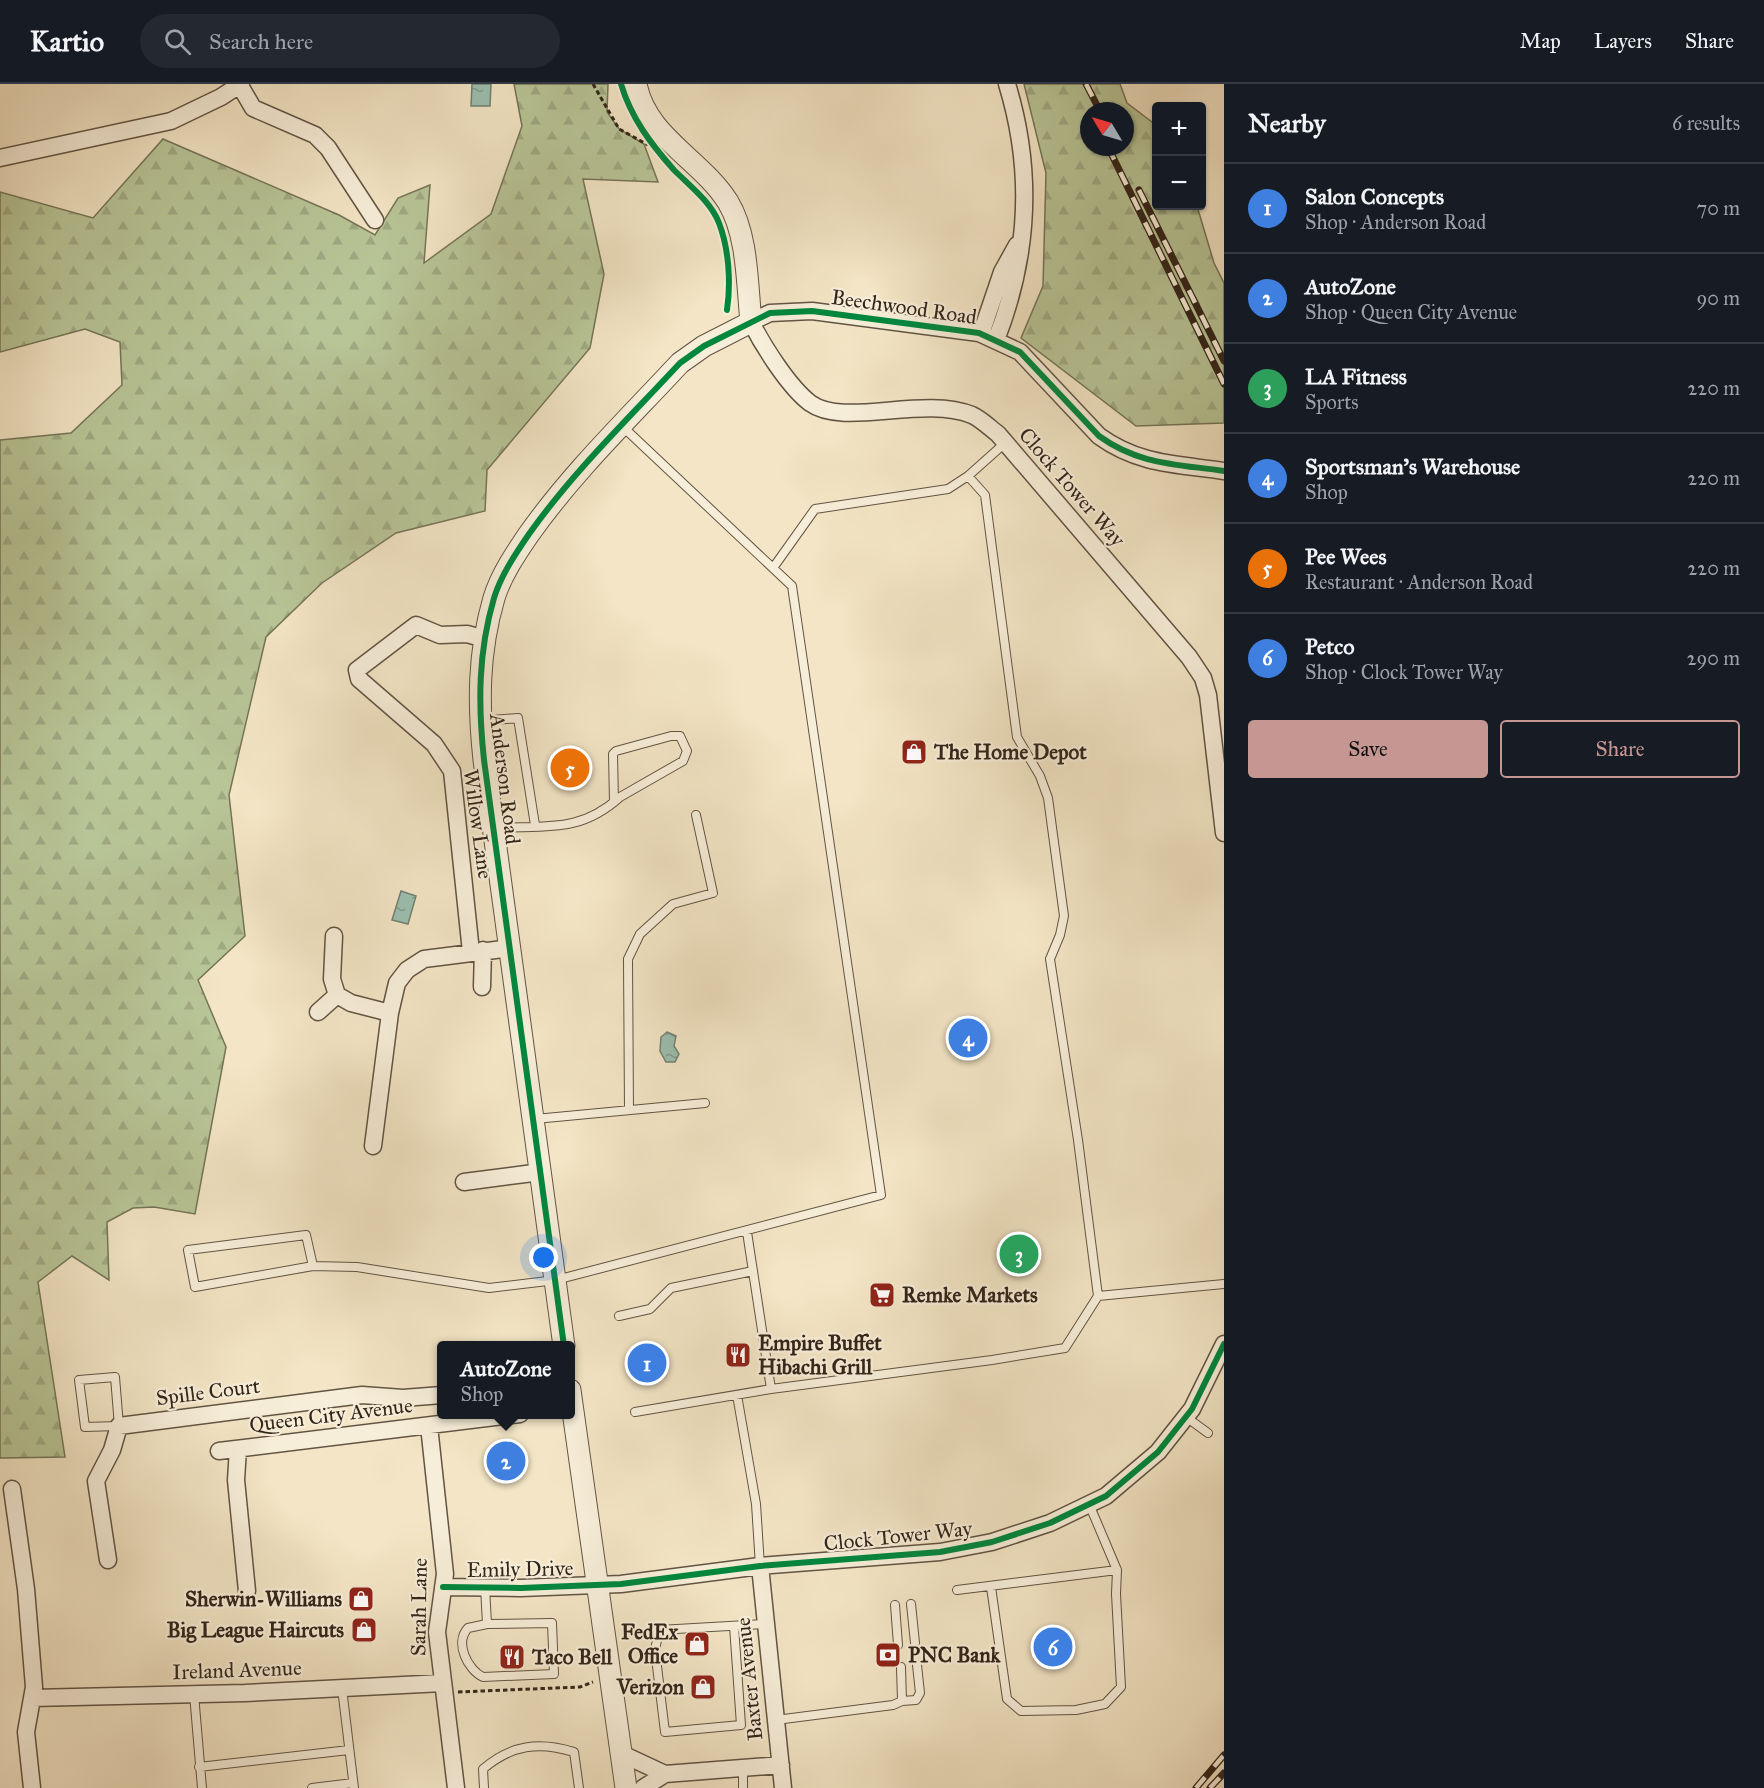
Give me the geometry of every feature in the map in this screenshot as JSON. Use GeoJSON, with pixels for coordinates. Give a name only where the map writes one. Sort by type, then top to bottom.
{"type":"FeatureCollection","features":[{"type":"Feature","properties":{"kind":"street"},"geometry":{"type":"LineString","coordinates":[[0,158],[171,121],[221,97],[240,84],[253,108],[315,135],[328,148],[375,220]]}},
{"type":"Feature","properties":{"kind":"street"},"geometry":{"type":"LineString","coordinates":[[636,84],[643,103],[660,132],[728,202],[742,242],[751,322]]}},
{"type":"Feature","properties":{"kind":"street"},"geometry":{"type":"LineString","coordinates":[[988,337],[1002,272],[1020,239],[1024,223],[1026,169],[1007,84]]}},
{"type":"Feature","properties":{"kind":"street","name":"Beechwood Road"},"geometry":{"type":"LineString","coordinates":[[751,322],[770,313],[812,311],[988,337],[1020,352],[1099,436],[1114,447],[1147,460],[1224,471]]}},
{"type":"Feature","properties":{"kind":"street","name":"Anderson Road"},"geometry":{"type":"LineString","coordinates":[[563,1341],[480,721],[480,666],[495,596],[514,555],[553,500],[680,363],[704,346],[751,322]]}},
{"type":"Feature","properties":{"kind":"street","name":"Clock Tower Way"},"geometry":{"type":"LineString","coordinates":[[751,322],[759,339],[811,404],[840,414],[940,406],[974,416],[1005,443],[1190,657],[1203,678],[1208,695],[1224,833]]}},
{"type":"Feature","properties":{"kind":"street","name":"Willow Lane"},"geometry":{"type":"LineString","coordinates":[[477,951],[452,771],[434,744],[359,680],[357,670],[416,625],[440,635],[467,634],[485,639]]}},
{"type":"Feature","properties":{"kind":"street"},"geometry":{"type":"LineString","coordinates":[[334,936],[332,979],[337,995]]}},
{"type":"Feature","properties":{"kind":"street"},"geometry":{"type":"LineString","coordinates":[[373,1146],[390,1014],[397,983],[414,963],[424,959],[511,948]]}},
{"type":"Feature","properties":{"kind":"street"},"geometry":{"type":"LineString","coordinates":[[477,951],[482,987]]}},
{"type":"Feature","properties":{"kind":"street"},"geometry":{"type":"LineString","coordinates":[[337,995],[390,1014]]}},
{"type":"Feature","properties":{"kind":"street"},"geometry":{"type":"LineString","coordinates":[[318,1012],[337,995]]}},
{"type":"Feature","properties":{"kind":"street"},"geometry":{"type":"LineString","coordinates":[[464,1182],[541,1172]]}},
{"type":"Feature","properties":{"kind":"street","name":"Clock Tower Way"},"geometry":{"type":"LineString","coordinates":[[597,1584],[760,1566],[940,1552],[992,1542],[1050,1523],[1106,1496],[1158,1452],[1186,1417],[1224,1344]]}},
{"type":"Feature","properties":{"kind":"street","name":"Spille Court"},"geometry":{"type":"LineString","coordinates":[[119,1426],[362,1395],[403,1398],[437,1395]]}},
{"type":"Feature","properties":{"kind":"street","name":"Queen City Avenue"},"geometry":{"type":"LineString","coordinates":[[219,1451],[479,1419]]}},
{"type":"Feature","properties":{"kind":"street"},"geometry":{"type":"LineString","coordinates":[[573,1419],[626,1788]]}},
{"type":"Feature","properties":{"kind":"street"},"geometry":{"type":"LineString","coordinates":[[108,1560],[96,1481],[112,1450],[119,1426]]}},
{"type":"Feature","properties":{"kind":"street","name":"Sarah Lane"},"geometry":{"type":"LineString","coordinates":[[429,1426],[442,1547],[443,1587],[437,1632],[456,1788]]}},
{"type":"Feature","properties":{"kind":"street"},"geometry":{"type":"LineString","coordinates":[[238,1449],[236,1480],[247,1591]]}},
{"type":"Feature","properties":{"kind":"street"},"geometry":{"type":"LineString","coordinates":[[12,1489],[26,1589],[34,1687],[26,1732],[33,1788]]}},
{"type":"Feature","properties":{"kind":"street","name":"Baxter Avenue"},"geometry":{"type":"LineString","coordinates":[[760,1566],[783,1788]]}},
{"type":"Feature","properties":{"kind":"street","name":"Emily Drive"},"geometry":{"type":"LineString","coordinates":[[443,1587],[597,1584]]}},
{"type":"Feature","properties":{"kind":"street","name":"Ireland Avenue"},"geometry":{"type":"LineString","coordinates":[[32,1698],[194,1694],[443,1683]]}},
{"type":"Feature","properties":{"kind":"street"},"geometry":{"type":"LineString","coordinates":[[620,1754],[665,1774],[781,1765]]}},
{"type":"Feature","properties":{"kind":"street"},"geometry":{"type":"LineString","coordinates":[[643,1788],[665,1774]]}},
{"type":"Feature","properties":{"kind":"lane"},"geometry":{"type":"LineString","coordinates":[[313,1266],[306,1235],[188,1250],[195,1287],[313,1266],[357,1266],[489,1288],[555,1280],[747,1232],[880,1195],[792,586],[621,426]]}},
{"type":"Feature","properties":{"kind":"lane"},"geometry":{"type":"LineString","coordinates":[[773,568],[815,509],[948,489],[968,476],[1005,443]]}},
{"type":"Feature","properties":{"kind":"lane"},"geometry":{"type":"LineString","coordinates":[[635,1412],[771,1389],[1002,1359],[1065,1348],[1098,1296],[1078,1140],[1050,959],[1060,935],[1064,916],[1048,798],[1040,776],[1017,737],[985,495],[968,476]]}},
{"type":"Feature","properties":{"kind":"lane"},"geometry":{"type":"LineString","coordinates":[[480,721],[518,718],[535,825]]}},
{"type":"Feature","properties":{"kind":"lane"},"geometry":{"type":"LineString","coordinates":[[494,828],[562,826],[580,823],[600,814],[614,802],[683,762],[687,751],[680,736],[671,736],[616,751],[613,754],[614,802]]}},
{"type":"Feature","properties":{"kind":"lane"},"geometry":{"type":"LineString","coordinates":[[629,1110],[628,959],[640,934],[673,904],[713,893],[696,815]]}},
{"type":"Feature","properties":{"kind":"lane"},"geometry":{"type":"LineString","coordinates":[[533,1119],[705,1103]]}},
{"type":"Feature","properties":{"kind":"lane"},"geometry":{"type":"LineString","coordinates":[[747,1232],[771,1389]]}},
{"type":"Feature","properties":{"kind":"lane"},"geometry":{"type":"LineString","coordinates":[[619,1316],[650,1309],[671,1288],[753,1270]]}},
{"type":"Feature","properties":{"kind":"lane"},"geometry":{"type":"LineString","coordinates":[[1098,1296],[1224,1284]]}},
{"type":"Feature","properties":{"kind":"lane"},"geometry":{"type":"LineString","coordinates":[[115,1377],[119,1426],[85,1427],[79,1380],[115,1377]]}},
{"type":"Feature","properties":{"kind":"lane"},"geometry":{"type":"LineString","coordinates":[[737,1395],[756,1504],[760,1566]]}},
{"type":"Feature","properties":{"kind":"lane"},"geometry":{"type":"LineString","coordinates":[[1186,1417],[1208,1433]]}},
{"type":"Feature","properties":{"kind":"lane"},"geometry":{"type":"LineString","coordinates":[[991,1587],[1007,1699],[1021,1712],[1076,1710],[1105,1704],[1121,1687],[1116,1594],[1117,1570],[1089,1504]]}},
{"type":"Feature","properties":{"kind":"lane"},"geometry":{"type":"LineString","coordinates":[[957,1590],[1117,1570]]}},
{"type":"Feature","properties":{"kind":"lane"},"geometry":{"type":"LineString","coordinates":[[484,1587],[487,1624]]}},
{"type":"Feature","properties":{"kind":"lane"},"geometry":{"type":"LineString","coordinates":[[911,1604],[915,1643]]}},
{"type":"Feature","properties":{"kind":"lane"},"geometry":{"type":"LineString","coordinates":[[895,1605],[898,1645]]}},
{"type":"Feature","properties":{"kind":"lane"},"geometry":{"type":"LineString","coordinates":[[552,1623],[554,1674],[483,1677],[473,1672],[466,1660],[464,1635],[468,1628],[487,1624],[552,1623]]}},
{"type":"Feature","properties":{"kind":"lane"},"geometry":{"type":"LineString","coordinates":[[734,1626],[741,1725],[664,1732],[655,1650],[659,1630],[766,1624]]}},
{"type":"Feature","properties":{"kind":"lane"},"geometry":{"type":"LineString","coordinates":[[776,1720],[916,1700],[920,1694],[917,1665]]}},
{"type":"Feature","properties":{"kind":"lane"},"geometry":{"type":"LineString","coordinates":[[901,1667],[902,1701]]}},
{"type":"Feature","properties":{"kind":"lane"},"geometry":{"type":"LineString","coordinates":[[312,1788],[353,1786],[342,1688]]}},
{"type":"Feature","properties":{"kind":"lane"},"geometry":{"type":"LineString","coordinates":[[194,1694],[198,1767],[202,1788]]}},
{"type":"Feature","properties":{"kind":"lane"},"geometry":{"type":"LineString","coordinates":[[484,1788],[483,1769],[496,1758],[516,1747],[561,1748],[574,1752],[579,1788]]}},
{"type":"Feature","properties":{"kind":"lane"},"geometry":{"type":"LineString","coordinates":[[198,1767],[349,1750]]}},
{"type":"Feature","properties":{"kind":"lane"},"geometry":{"type":"LineString","coordinates":[[743,1788],[744,1769]]}},
{"type":"Feature","properties":{"kind":"path"},"geometry":{"type":"LineString","coordinates":[[592,84],[619,129],[644,144],[655,146]]}},
{"type":"Feature","properties":{"kind":"path"},"geometry":{"type":"LineString","coordinates":[[642,131],[655,146]]}},
{"type":"Feature","properties":{"kind":"path"},"geometry":{"type":"LineString","coordinates":[[443,1683],[455,1692],[468,1693],[580,1687],[587,1686],[609,1671]]}},
{"type":"Feature","properties":{"kind":"green space"},"geometry":{"type":"Polygon","coordinates":[[[514,84],[608,84],[607,112],[619,129],[644,144],[658,182],[583,179],[604,274],[590,348],[487,470],[485,511],[396,533],[322,583],[266,637],[229,795],[245,936],[198,980],[226,1047],[195,1214],[154,1207],[133,1208],[107,1222],[109,1280],[72,1256],[38,1282],[65,1457],[0,1458],[0,440],[71,433],[122,385],[120,342],[85,329],[0,352],[0,192],[93,218],[163,139],[339,215],[375,235],[398,198],[430,185],[424,263],[491,214],[522,126],[514,84]]]}},
{"type":"Feature","properties":{"kind":"green space"},"geometry":{"type":"Polygon","coordinates":[[[1024,84],[1120,84],[1127,102],[1080,102],[1080,156],[1134,156],[1134,108],[1152,122],[1152,210],[1198,210],[1214,263],[1224,283],[1224,423],[1136,426],[1021,338],[1043,286],[1046,173],[1024,84]]]}},
{"type":"Feature","properties":{"kind":"water"},"geometry":{"type":"Polygon","coordinates":[[[472,84],[491,84],[490,106],[471,106],[472,84]]]}},
{"type":"Feature","properties":{"kind":"water"},"geometry":{"type":"Polygon","coordinates":[[[401,891],[416,896],[408,924],[392,920],[401,891]]]}},
{"type":"Feature","properties":{"kind":"water"},"geometry":{"type":"Polygon","coordinates":[[[667,1032],[676,1036],[674,1046],[679,1054],[675,1062],[666,1062],[660,1051],[661,1037],[667,1032]]]}},
{"type":"Feature","properties":{"kind":"railway"},"geometry":{"type":"LineString","coordinates":[[1086,84],[1095,102]]}},
{"type":"Feature","properties":{"kind":"railway"},"geometry":{"type":"LineString","coordinates":[[1112,156],[1224,384]]}},
{"type":"Feature","properties":{"kind":"railway"},"geometry":{"type":"LineString","coordinates":[[1139,190],[1224,361]]}},
{"type":"Feature","properties":{"kind":"railway"},"geometry":{"type":"LineString","coordinates":[[1196,1788],[1224,1755]]}},
{"type":"Feature","properties":{"kind":"railway"},"geometry":{"type":"LineString","coordinates":[[1210,1788],[1224,1773]]}},
{"type":"Feature","properties":{"kind":"cycle path"},"geometry":{"type":"LineString","coordinates":[[621,84],[630,108],[650,140],[674,170],[705,201],[719,223],[727,255],[729,277],[727,310]]}},
{"type":"Feature","properties":{"kind":"cycle path"},"geometry":{"type":"LineString","coordinates":[[563,1341],[484,760],[480,699],[485,639],[497,589],[514,557],[546,511],[602,446],[680,363],[704,346],[770,313],[812,311],[979,333],[1020,352],[1099,436],[1114,446],[1159,462],[1224,471]]}},
{"type":"Feature","properties":{"kind":"cycle path"},"geometry":{"type":"LineString","coordinates":[[443,1587],[521,1588],[621,1584],[760,1566],[940,1552],[992,1542],[1050,1523],[1106,1496],[1158,1452],[1192,1409],[1224,1344]]}},
{"type":"Feature","properties":{"kind":"place","name":"The Home Depot"},"geometry":{"type":"Point","coordinates":[914,752]}},
{"type":"Feature","properties":{"kind":"place","name":"Pee Wees"},"geometry":{"type":"Point","coordinates":[570,768]}},
{"type":"Feature","properties":{"kind":"place","name":"Sportsman's Warehouse"},"geometry":{"type":"Point","coordinates":[968,1038]}},
{"type":"Feature","properties":{"kind":"place","name":"LA Fitness"},"geometry":{"type":"Point","coordinates":[1019,1254]}},
{"type":"Feature","properties":{"kind":"place","name":"Remke Markets"},"geometry":{"type":"Point","coordinates":[882,1295]}},
{"type":"Feature","properties":{"kind":"place","name":"Empire Buffet Hibachi Grill"},"geometry":{"type":"Point","coordinates":[738,1355]}},
{"type":"Feature","properties":{"kind":"place","name":"Salon Concepts"},"geometry":{"type":"Point","coordinates":[647,1363]}},
{"type":"Feature","properties":{"kind":"place","name":"AutoZone"},"geometry":{"type":"Point","coordinates":[506,1461]}},
{"type":"Feature","properties":{"kind":"place","name":"Sherwin-Williams"},"geometry":{"type":"Point","coordinates":[361,1599]}},
{"type":"Feature","properties":{"kind":"place","name":"Big League Haircuts"},"geometry":{"type":"Point","coordinates":[364,1630]}},
{"type":"Feature","properties":{"kind":"place","name":"FedEx Office"},"geometry":{"type":"Point","coordinates":[697,1644]}},
{"type":"Feature","properties":{"kind":"place","name":"Petco"},"geometry":{"type":"Point","coordinates":[1053,1647]}},
{"type":"Feature","properties":{"kind":"place","name":"PNC Bank"},"geometry":{"type":"Point","coordinates":[888,1655]}},
{"type":"Feature","properties":{"kind":"place","name":"Taco Bell"},"geometry":{"type":"Point","coordinates":[512,1657]}},
{"type":"Feature","properties":{"kind":"place","name":"Verizon"},"geometry":{"type":"Point","coordinates":[703,1687]}}]}
